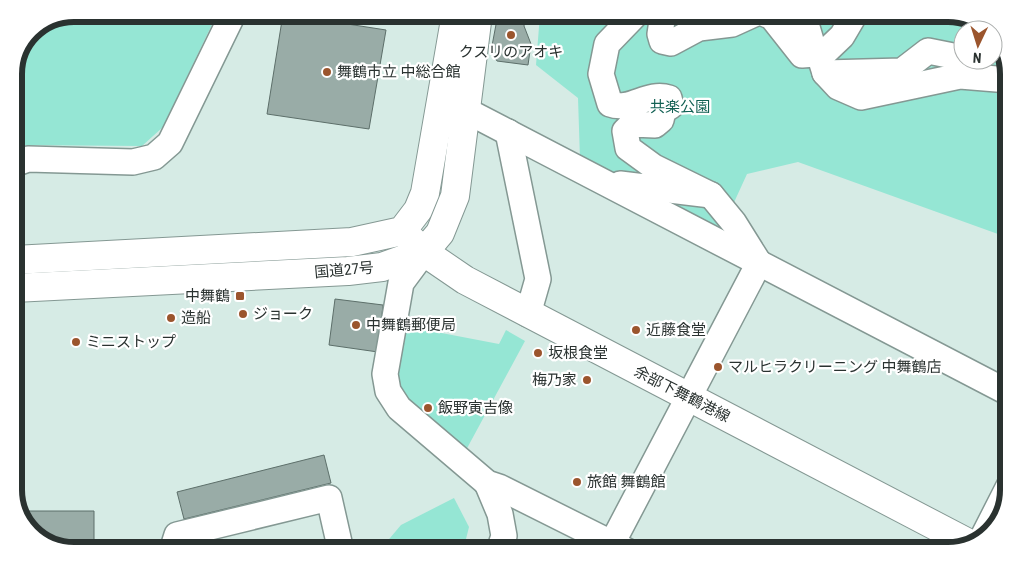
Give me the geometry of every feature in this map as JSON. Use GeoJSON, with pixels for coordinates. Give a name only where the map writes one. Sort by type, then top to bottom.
{"type":"FeatureCollection","features":[{"type":"Feature","properties":{"kind":"main road"},"geometry":{"type":"LineString","coordinates":[[402,231],[418,210],[425,193],[455,22]]}},
{"type":"Feature","properties":{"kind":"main road"},"geometry":{"type":"LineString","coordinates":[[424,252],[440,233],[454,196],[467,111],[477,22]]}},
{"type":"Feature","properties":{"kind":"main road","name":"余部下舞鶴港線"},"geometry":{"type":"LineString","coordinates":[[402,231],[424,252],[465,280],[963,541]]}},
{"type":"Feature","properties":{"kind":"main road","name":"国道27号"},"geometry":{"type":"LineString","coordinates":[[23,260],[352,242],[402,231]]}},
{"type":"Feature","properties":{"kind":"main road","name":"国道27号"},"geometry":{"type":"LineString","coordinates":[[23,288],[348,271],[382,267],[424,252]]}},
{"type":"Feature","properties":{"kind":"street"},"geometry":{"type":"LineString","coordinates":[[23,161],[28,159],[133,162],[154,156],[170,143],[229,22]]}},
{"type":"Feature","properties":{"kind":"street"},"geometry":{"type":"LineString","coordinates":[[628,22],[607,44],[601,74],[610,104],[617,107],[626,106],[650,97],[662,96],[669,98],[670,106],[663,111],[662,120],[656,125],[632,124],[625,132],[628,148],[654,167],[711,196],[734,223],[759,263]]}},
{"type":"Feature","properties":{"kind":"street"},"geometry":{"type":"LineString","coordinates":[[662,22],[660,34],[662,41],[670,43],[699,28],[736,22]]}},
{"type":"Feature","properties":{"kind":"street"},"geometry":{"type":"LineString","coordinates":[[776,22],[802,55],[820,61],[902,71],[928,51],[953,56]]}},
{"type":"Feature","properties":{"kind":"street"},"geometry":{"type":"LineString","coordinates":[[806,22],[820,61],[838,87],[861,97],[960,76],[1000,80]]}},
{"type":"Feature","properties":{"kind":"street"},"geometry":{"type":"LineString","coordinates":[[820,61],[842,36],[850,22]]}},
{"type":"Feature","properties":{"kind":"street"},"geometry":{"type":"LineString","coordinates":[[988,70],[1000,80]]}},
{"type":"Feature","properties":{"kind":"street"},"geometry":{"type":"LineString","coordinates":[[467,111],[1000,388]]}},
{"type":"Feature","properties":{"kind":"street"},"geometry":{"type":"LineString","coordinates":[[508,132],[538,279],[528,314]]}},
{"type":"Feature","properties":{"kind":"street"},"geometry":{"type":"LineString","coordinates":[[603,182],[711,196]]}},
{"type":"Feature","properties":{"kind":"street"},"geometry":{"type":"LineString","coordinates":[[424,252],[401,283],[385,374],[388,391],[399,408],[488,483],[603,542]]}},
{"type":"Feature","properties":{"kind":"street"},"geometry":{"type":"LineString","coordinates":[[619,542],[759,263]]}},
{"type":"Feature","properties":{"kind":"street"},"geometry":{"type":"LineString","coordinates":[[488,483],[500,514],[504,536],[502,542]]}},
{"type":"Feature","properties":{"kind":"street"},"geometry":{"type":"LineString","coordinates":[[175,542],[177,535],[329,498],[339,542]]}},
{"type":"Feature","properties":{"kind":"green space"},"geometry":{"type":"Polygon","coordinates":[[[74,22],[213,22],[163,127],[142,146],[23,145],[24,61],[33,43],[40,35],[55,26],[74,22]]]}},
{"type":"Feature","properties":{"kind":"green space","name":"共楽公園"},"geometry":{"type":"Polygon","coordinates":[[[539,22],[953,23],[953,70],[1000,70],[1000,235],[798,162],[747,174],[720,233],[580,159],[578,98],[536,65],[539,22]]]}},
{"type":"Feature","properties":{"kind":"green space"},"geometry":{"type":"Polygon","coordinates":[[[403,329],[431,331],[499,344],[506,330],[525,341],[465,452],[395,391],[403,329]]]}},
{"type":"Feature","properties":{"kind":"green space"},"geometry":{"type":"Polygon","coordinates":[[[454,498],[469,527],[465,542],[387,542],[401,525],[454,498]]]}},
{"type":"Feature","properties":{"kind":"building","name":"舞鶴市立 中総合館"},"geometry":{"type":"Polygon","coordinates":[[[282,22],[334,22],[386,30],[369,129],[267,114],[282,22]]]}},
{"type":"Feature","properties":{"kind":"building","name":"クスリのアオキ"},"geometry":{"type":"Polygon","coordinates":[[[496,22],[525,22],[524,26],[531,44],[528,65],[497,61],[491,51],[496,22]]]}},
{"type":"Feature","properties":{"kind":"building"},"geometry":{"type":"Polygon","coordinates":[[[335,299],[383,305],[378,352],[329,345],[335,299]]]}},
{"type":"Feature","properties":{"kind":"building"},"geometry":{"type":"Polygon","coordinates":[[[324,455],[331,483],[184,519],[177,492],[324,455]]]}},
{"type":"Feature","properties":{"kind":"building"},"geometry":{"type":"Polygon","coordinates":[[[27,511],[94,511],[94,542],[68,542],[48,536],[33,522],[27,511]]]}},
{"type":"Feature","properties":{"kind":"place","name":"クスリのアオキ"},"geometry":{"type":"Point","coordinates":[511,35]}},
{"type":"Feature","properties":{"kind":"place","name":"舞鶴市立 中総合館"},"geometry":{"type":"Point","coordinates":[327,72]}},
{"type":"Feature","properties":{"kind":"place","name":"中舞鶴"},"geometry":{"type":"Point","coordinates":[240,296]}},
{"type":"Feature","properties":{"kind":"place","name":"ジョーク"},"geometry":{"type":"Point","coordinates":[243,314]}},
{"type":"Feature","properties":{"kind":"place","name":"造船"},"geometry":{"type":"Point","coordinates":[171,318]}},
{"type":"Feature","properties":{"kind":"place","name":"中舞鶴郵便局"},"geometry":{"type":"Point","coordinates":[356,325]}},
{"type":"Feature","properties":{"kind":"place","name":"近藤食堂"},"geometry":{"type":"Point","coordinates":[636,330]}},
{"type":"Feature","properties":{"kind":"place","name":"ミニストップ"},"geometry":{"type":"Point","coordinates":[76,342]}},
{"type":"Feature","properties":{"kind":"place","name":"坂根食堂"},"geometry":{"type":"Point","coordinates":[538,353]}},
{"type":"Feature","properties":{"kind":"place","name":"マルヒラクリーニング 中舞鶴店"},"geometry":{"type":"Point","coordinates":[718,367]}},
{"type":"Feature","properties":{"kind":"place","name":"梅乃家"},"geometry":{"type":"Point","coordinates":[587,380]}},
{"type":"Feature","properties":{"kind":"place","name":"飯野寅吉像"},"geometry":{"type":"Point","coordinates":[428,408]}},
{"type":"Feature","properties":{"kind":"place","name":"旅館 舞鶴館"},"geometry":{"type":"Point","coordinates":[577,482]}}]}
